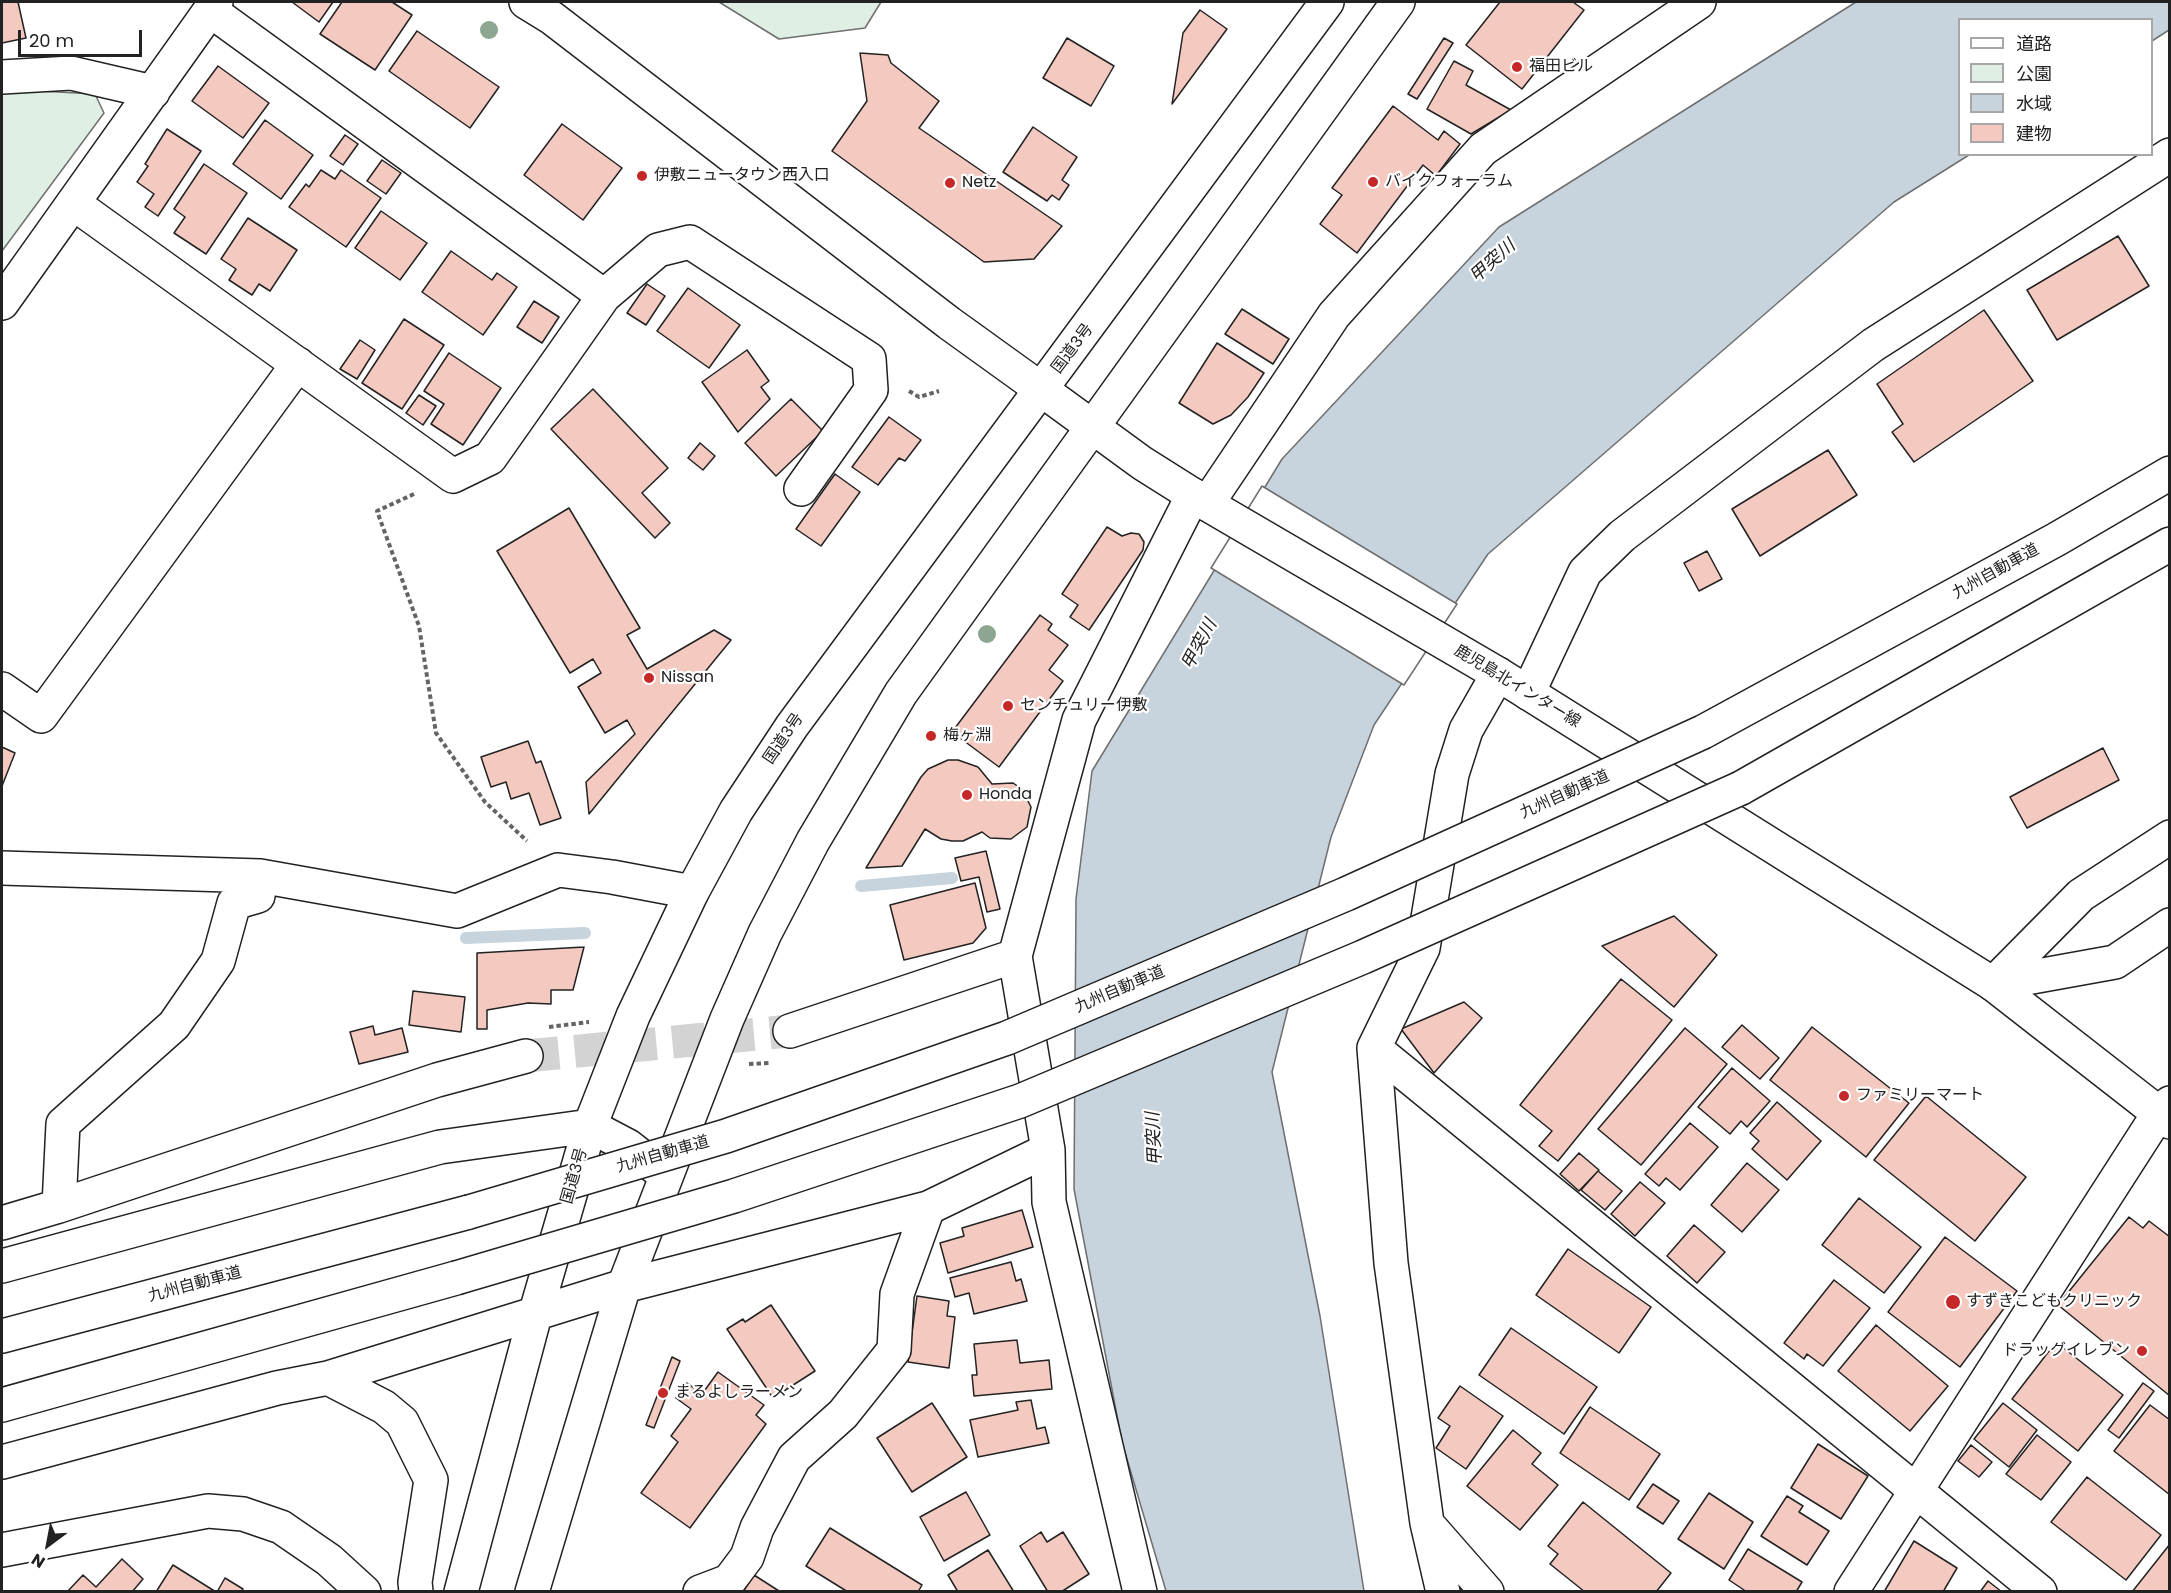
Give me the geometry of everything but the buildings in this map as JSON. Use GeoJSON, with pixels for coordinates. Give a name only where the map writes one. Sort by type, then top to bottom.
{"type":"FeatureCollection","features":[{"type":"Feature","properties":{"kind":"main road","name":"鹿児島北インター線"},"geometry":{"type":"LineString","coordinates":[[526,2],[552,18],[949,323],[1092,427],[1200,500],[1498,674],[1993,984],[2166,1113]]}},
{"type":"Feature","properties":{"kind":"main road","name":"国道3号"},"geometry":{"type":"LineString","coordinates":[[461,1592],[535,1315],[590,1126],[633,1016],[692,892],[736,811],[792,726],[1327,2]]}},
{"type":"Feature","properties":{"kind":"main road"},"geometry":{"type":"LineString","coordinates":[[532,1592],[624,1286],[709,1068],[765,933],[813,842],[914,674],[1398,2]]}},
{"type":"Feature","properties":{"kind":"main road"},"geometry":{"type":"LineString","coordinates":[[1140,1592],[1049,1202],[1048,1150],[1015,956],[1079,720],[1200,500],[1334,315],[1483,149],[1699,2]]}},
{"type":"Feature","properties":{"kind":"main road"},"geometry":{"type":"LineString","coordinates":[[2,303],[214,6],[604,296]]}},
{"type":"Feature","properties":{"kind":"main road"},"geometry":{"type":"LineString","coordinates":[[2,77],[72,73],[153,92]]}},
{"type":"Feature","properties":{"kind":"main road"},"geometry":{"type":"LineString","coordinates":[[1528,693],[1586,572],[1622,536],[1874,345],[2169,155]]}},
{"type":"Feature","properties":{"kind":"main road"},"geometry":{"type":"LineString","coordinates":[[73,204],[453,476],[490,458],[604,296],[658,250],[690,242],[869,359],[871,390],[801,489]]}},
{"type":"Feature","properties":{"kind":"main road"},"geometry":{"type":"LineString","coordinates":[[2,689],[41,716],[298,364]]}},
{"type":"Feature","properties":{"kind":"main road","name":"九州自動車道"},"geometry":{"type":"LineString","coordinates":[[2,1336],[469,1212],[726,1136],[1007,1038],[1346,894],[1703,732],[2057,539],[2169,472]]}},
{"type":"Feature","properties":{"kind":"main road"},"geometry":{"type":"LineString","coordinates":[[2,1405],[456,1278],[734,1196],[1020,1101],[1363,957],[1741,788],[2091,591],[2169,544]]}},
{"type":"Feature","properties":{"kind":"main road"},"geometry":{"type":"LineString","coordinates":[[1443,1592],[1427,1523],[1391,1263],[1374,1048],[1423,948],[1452,774],[1466,730],[1498,674]]}},
{"type":"Feature","properties":{"kind":"main road"},"geometry":{"type":"LineString","coordinates":[[1993,984],[2081,895],[2169,837]]}},
{"type":"Feature","properties":{"kind":"main road"},"geometry":{"type":"LineString","coordinates":[[2,868],[260,876],[457,911],[558,870],[612,877],[692,892]]}},
{"type":"Feature","properties":{"kind":"main road"},"geometry":{"type":"LineString","coordinates":[[59,1206],[63,1124],[174,1025],[218,961],[234,903],[258,896],[260,876]]}},
{"type":"Feature","properties":{"kind":"main road"},"geometry":{"type":"LineString","coordinates":[[1993,984],[2115,962],[2169,925]]}},
{"type":"Feature","properties":{"kind":"main road"},"geometry":{"type":"LineString","coordinates":[[790,1031],[1015,956]]}},
{"type":"Feature","properties":{"kind":"main road"},"geometry":{"type":"LineString","coordinates":[[1374,1048],[2040,1592]]}},
{"type":"Feature","properties":{"kind":"main road"},"geometry":{"type":"LineString","coordinates":[[2,1222],[59,1206],[437,1080],[526,1056]]}},
{"type":"Feature","properties":{"kind":"main road"},"geometry":{"type":"LineString","coordinates":[[1851,1592],[2166,1113]]}},
{"type":"Feature","properties":{"kind":"main road"},"geometry":{"type":"LineString","coordinates":[[2,1266],[440,1147],[590,1126],[628,1146],[667,1177]]}},
{"type":"Feature","properties":{"kind":"main road"},"geometry":{"type":"LineString","coordinates":[[2,1462],[277,1389],[328,1378],[624,1286],[928,1208],[1048,1150]]}},
{"type":"Feature","properties":{"kind":"main road"},"geometry":{"type":"LineString","coordinates":[[700,1592],[729,1581],[747,1557],[757,1528],[794,1458],[843,1414],[894,1350],[897,1294],[928,1208]]}},
{"type":"Feature","properties":{"kind":"main road"},"geometry":{"type":"LineString","coordinates":[[328,1378],[384,1407],[402,1422],[431,1480],[415,1582],[416,1592]]}},
{"type":"Feature","properties":{"kind":"main road"},"geometry":{"type":"LineString","coordinates":[[2,1550],[208,1511],[243,1514],[281,1527],[329,1560],[364,1592]]}},
{"type":"Feature","properties":{"kind":"main road"},"geometry":{"type":"LineString","coordinates":[[1427,1523],[1487,1592]]}},
{"type":"Feature","properties":{"kind":"path"},"geometry":{"type":"LineString","coordinates":[[453,476],[377,511],[419,626],[436,733],[485,802],[558,870]]}},
{"type":"Feature","properties":{"kind":"path"},"geometry":{"type":"LineString","coordinates":[[526,1056],[521,1030],[633,1016]]}},
{"type":"Feature","properties":{"kind":"path"},"geometry":{"type":"LineString","coordinates":[[709,1068],[787,1061],[790,1031]]}},
{"type":"Feature","properties":{"kind":"green space"},"geometry":{"type":"Polygon","coordinates":[[[719,2],[881,2],[865,28],[779,39],[719,2]]]}},
{"type":"Feature","properties":{"kind":"green space"},"geometry":{"type":"Polygon","coordinates":[[[2,89],[95,94],[104,113],[2,251],[2,89]]]}},
{"type":"Feature","properties":{"kind":"water","name":"甲突川"},"geometry":{"type":"Polygon","coordinates":[[[1856,2],[2169,2],[2169,30],[2153,40],[2153,18],[1958,18],[1958,156],[1967,156],[1894,202],[1488,554],[1374,725],[1331,837],[1272,1072],[1320,1316],[1364,1591],[1166,1591],[1122,1442],[1074,1189],[1076,899],[1092,771],[1282,459],[1499,227],[1856,2]]]}},
{"type":"Feature","properties":{"kind":"pier"},"geometry":{"type":"Polygon","coordinates":[[[1262,486],[1457,604],[1404,685],[1211,568],[1262,486]]]}},
{"type":"Feature","properties":{"kind":"waterway"},"geometry":{"type":"LineString","coordinates":[[861,886],[952,878]]}},
{"type":"Feature","properties":{"kind":"waterway"},"geometry":{"type":"LineString","coordinates":[[466,938],[585,933]]}},
{"type":"Feature","properties":{"kind":"tunnel"},"geometry":{"type":"LineString","coordinates":[[526,1056],[790,1031]]}},
{"type":"Feature","properties":{"kind":"place","name":"福田ビル"},"geometry":{"type":"Point","coordinates":[1517,67]}},
{"type":"Feature","properties":{"kind":"place","name":"伊敷ニュータウン西入口"},"geometry":{"type":"Point","coordinates":[642,176]}},
{"type":"Feature","properties":{"kind":"place","name":"バイクフォーラム"},"geometry":{"type":"Point","coordinates":[1373,182]}},
{"type":"Feature","properties":{"kind":"place","name":"Netz"},"geometry":{"type":"Point","coordinates":[950,183]}},
{"type":"Feature","properties":{"kind":"place","name":"Nissan"},"geometry":{"type":"Point","coordinates":[649,678]}},
{"type":"Feature","properties":{"kind":"place","name":"センチュリー伊敷"},"geometry":{"type":"Point","coordinates":[1008,706]}},
{"type":"Feature","properties":{"kind":"place","name":"梅ヶ淵"},"geometry":{"type":"Point","coordinates":[931,736]}},
{"type":"Feature","properties":{"kind":"place","name":"Honda"},"geometry":{"type":"Point","coordinates":[967,795]}},
{"type":"Feature","properties":{"kind":"place","name":"ファミリーマート"},"geometry":{"type":"Point","coordinates":[1844,1096]}},
{"type":"Feature","properties":{"kind":"place","name":"すずきこどもクリニック"},"geometry":{"type":"Point","coordinates":[1953,1302]}},
{"type":"Feature","properties":{"kind":"place","name":"ドラッグイレブン"},"geometry":{"type":"Point","coordinates":[2142,1351]}},
{"type":"Feature","properties":{"kind":"place","name":"まるよしラーメン"},"geometry":{"type":"Point","coordinates":[663,1393]}}]}
